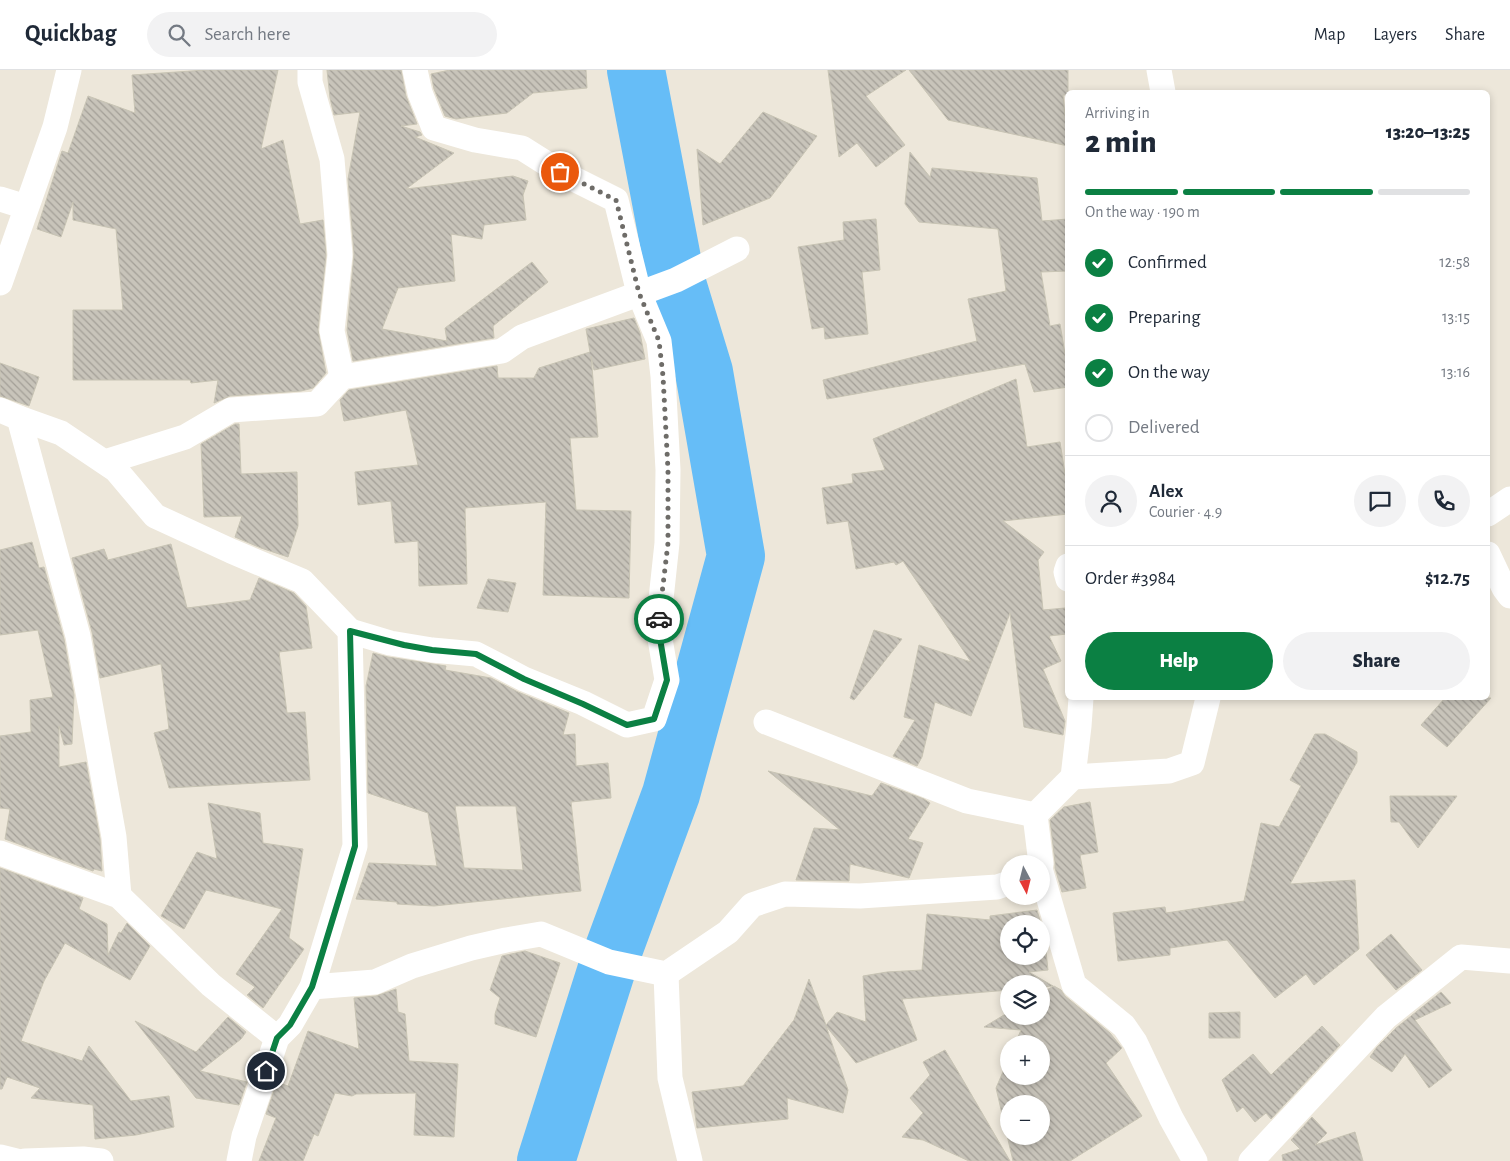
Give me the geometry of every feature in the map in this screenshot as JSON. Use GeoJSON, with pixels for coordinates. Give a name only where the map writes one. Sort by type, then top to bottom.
{"type":"FeatureCollection","features":[{"type":"Feature","properties":{"kind":"street"},"geometry":{"type":"LineString","coordinates":[[0,283],[55,126],[69,70]]}},
{"type":"Feature","properties":{"kind":"street"},"geometry":{"type":"LineString","coordinates":[[310,70],[310,82],[332,158],[340,255],[332,331],[342,377]]}},
{"type":"Feature","properties":{"kind":"street"},"geometry":{"type":"LineString","coordinates":[[9,414],[61,432],[105,462],[116,470],[155,516],[302,581],[350,631],[390,642],[432,650],[476,654],[524,679],[627,725],[654,719],[667,680],[658,627],[668,543],[668,470],[663,376],[659,341],[639,293],[616,200],[560,172],[522,148],[475,140],[434,128],[420,93],[415,70]]}},
{"type":"Feature","properties":{"kind":"street"},"geometry":{"type":"LineString","coordinates":[[1159,70],[1163,90]]}},
{"type":"Feature","properties":{"kind":"street"},"geometry":{"type":"LineString","coordinates":[[0,198],[26,207]]}},
{"type":"Feature","properties":{"kind":"street"},"geometry":{"type":"LineString","coordinates":[[105,462],[185,436],[231,410],[317,404],[342,377],[502,351],[522,337],[676,280],[737,249]]}},
{"type":"Feature","properties":{"kind":"street"},"geometry":{"type":"LineString","coordinates":[[9,414],[78,636],[114,837],[119,896]]}},
{"type":"Feature","properties":{"kind":"street"},"geometry":{"type":"LineString","coordinates":[[1490,513],[1510,499]]}},
{"type":"Feature","properties":{"kind":"street"},"geometry":{"type":"LineString","coordinates":[[1490,558],[1504,588],[1510,596]]}},
{"type":"Feature","properties":{"kind":"street"},"geometry":{"type":"LineString","coordinates":[[239,1161],[244,1136],[277,1038],[290,1025],[312,987],[355,846],[350,631]]}},
{"type":"Feature","properties":{"kind":"street"},"geometry":{"type":"LineString","coordinates":[[1036,815],[1073,777],[1081,700]]}},
{"type":"Feature","properties":{"kind":"street"},"geometry":{"type":"LineString","coordinates":[[1073,777],[1169,771],[1192,763],[1208,700]]}},
{"type":"Feature","properties":{"kind":"street"},"geometry":{"type":"LineString","coordinates":[[766,722],[967,801],[1036,815]]}},
{"type":"Feature","properties":{"kind":"street"},"geometry":{"type":"LineString","coordinates":[[1036,815],[1040,855]]}},
{"type":"Feature","properties":{"kind":"street"},"geometry":{"type":"LineString","coordinates":[[0,853],[119,896],[211,985],[277,1038]]}},
{"type":"Feature","properties":{"kind":"street"},"geometry":{"type":"LineString","coordinates":[[312,987],[375,982],[412,966],[471,948],[541,934],[609,962],[666,974],[728,932],[752,906],[786,894],[860,896],[1000,886]]}},
{"type":"Feature","properties":{"kind":"street"},"geometry":{"type":"LineString","coordinates":[[1050,902],[1074,985],[1124,1026],[1135,1042],[1171,1118],[1195,1161]]}},
{"type":"Feature","properties":{"kind":"street"},"geometry":{"type":"LineString","coordinates":[[1251,1161],[1386,1017],[1460,958],[1510,961]]}},
{"type":"Feature","properties":{"kind":"street"},"geometry":{"type":"LineString","coordinates":[[666,974],[670,1078],[690,1161]]}},
{"type":"Feature","properties":{"kind":"street"},"geometry":{"type":"LineString","coordinates":[[0,1157],[16,1161]]}},
{"type":"Feature","properties":{"kind":"street"},"geometry":{"type":"LineString","coordinates":[[25,1161],[83,1159],[101,1161]]}},
{"type":"Feature","properties":{"kind":"building"},"geometry":{"type":"Polygon","coordinates":[[[206,70],[278,70],[261,149],[283,140],[300,224],[323,220],[326,255],[318,330],[326,373],[313,388],[301,391],[230,396],[214,403],[218,380],[191,383],[190,380],[73,380],[73,310],[123,310],[116,229],[73,220],[73,202],[61,237],[37,229],[62,151],[68,153],[88,96],[135,113],[132,75],[206,70]]]}},
{"type":"Feature","properties":{"kind":"building"},"geometry":{"type":"Polygon","coordinates":[[[327,70],[401,70],[406,96],[417,124],[401,126],[420,132],[422,135],[415,137],[454,153],[406,189],[513,176],[528,181],[523,195],[526,220],[484,225],[482,239],[451,234],[455,281],[398,288],[382,329],[447,341],[445,328],[532,262],[548,282],[493,326],[494,338],[353,361],[347,330],[354,254],[348,179],[360,112],[334,115],[327,70]]]}},
{"type":"Feature","properties":{"kind":"building"},"geometry":{"type":"Polygon","coordinates":[[[450,70],[586,70],[587,88],[533,93],[507,113],[456,119],[445,116],[434,89],[431,74],[450,70]]]}},
{"type":"Feature","properties":{"kind":"building"},"geometry":{"type":"Polygon","coordinates":[[[828,70],[906,70],[866,96],[905,145],[876,167],[857,143],[839,157],[828,70]]]}},
{"type":"Feature","properties":{"kind":"building"},"geometry":{"type":"Polygon","coordinates":[[[909,70],[1068,70],[1068,90],[1065,90],[1065,95],[1063,95],[1065,145],[948,120],[909,70]]]}},
{"type":"Feature","properties":{"kind":"building"},"geometry":{"type":"Polygon","coordinates":[[[763,112],[817,136],[770,198],[703,225],[697,149],[720,164],[763,112]]]}},
{"type":"Feature","properties":{"kind":"building"},"geometry":{"type":"Polygon","coordinates":[[[910,152],[930,177],[932,168],[1037,178],[1042,221],[1065,219],[1065,271],[1041,272],[1050,326],[1060,324],[1065,354],[1065,387],[1034,392],[1025,364],[827,399],[823,380],[977,341],[968,299],[1006,291],[998,229],[919,222],[905,204],[910,152]]]}},
{"type":"Feature","properties":{"kind":"building"},"geometry":{"type":"Polygon","coordinates":[[[876,219],[880,270],[862,272],[868,334],[825,339],[824,327],[812,329],[798,247],[844,240],[843,222],[876,219]]]}},
{"type":"Feature","properties":{"kind":"building"},"geometry":{"type":"Polygon","coordinates":[[[634,318],[640,333],[645,359],[594,370],[591,356],[598,437],[570,438],[576,510],[631,511],[629,598],[543,595],[546,502],[465,508],[467,584],[419,586],[418,541],[395,543],[391,501],[358,505],[355,472],[418,465],[406,410],[344,421],[340,400],[349,390],[497,366],[498,378],[534,378],[539,368],[590,352],[586,329],[634,318]]]}},
{"type":"Feature","properties":{"kind":"building"},"geometry":{"type":"Polygon","coordinates":[[[0,363],[39,377],[29,406],[0,396],[0,363]]]}},
{"type":"Feature","properties":{"kind":"building"},"geometry":{"type":"Polygon","coordinates":[[[1016,379],[1027,447],[1060,442],[1065,474],[1065,514],[1003,521],[1044,552],[1038,560],[1043,610],[1065,608],[1065,634],[1049,636],[1061,661],[1043,669],[1065,721],[1063,735],[1024,727],[1010,613],[971,716],[935,702],[922,757],[917,766],[893,756],[915,720],[904,717],[919,645],[971,662],[903,561],[896,565],[894,562],[856,569],[848,521],[827,524],[822,488],[853,483],[852,474],[885,470],[873,439],[1016,379]]]}},
{"type":"Feature","properties":{"kind":"building"},"geometry":{"type":"Polygon","coordinates":[[[235,424],[239,424],[241,474],[297,472],[298,526],[288,557],[235,537],[242,516],[204,517],[201,444],[235,424]]]}},
{"type":"Feature","properties":{"kind":"building"},"geometry":{"type":"Polygon","coordinates":[[[32,542],[39,568],[44,567],[64,639],[74,695],[72,744],[64,745],[59,726],[59,767],[86,762],[100,839],[102,871],[94,869],[93,871],[5,839],[10,809],[0,808],[0,736],[31,732],[30,700],[53,697],[38,630],[0,635],[0,550],[32,542]]]}},
{"type":"Feature","properties":{"kind":"building"},"geometry":{"type":"Polygon","coordinates":[[[171,544],[187,608],[250,600],[259,578],[294,593],[306,606],[312,648],[279,652],[287,713],[305,712],[310,780],[169,788],[154,733],[169,729],[161,664],[100,678],[92,632],[72,558],[104,549],[108,560],[171,544]]]}},
{"type":"Feature","properties":{"kind":"building"},"geometry":{"type":"Polygon","coordinates":[[[488,579],[516,583],[508,612],[477,608],[488,579]]]}},
{"type":"Feature","properties":{"kind":"building"},"geometry":{"type":"Polygon","coordinates":[[[874,630],[902,639],[854,700],[850,698],[874,630]]]}},
{"type":"Feature","properties":{"kind":"building"},"geometry":{"type":"Polygon","coordinates":[[[373,653],[446,666],[445,670],[491,678],[518,692],[569,713],[563,735],[575,734],[576,766],[608,763],[611,798],[571,802],[581,891],[434,906],[356,899],[369,863],[437,866],[428,813],[368,793],[366,686],[373,653]],[[455,806],[464,868],[523,870],[516,806],[455,806]]]}},
{"type":"Feature","properties":{"kind":"building"},"geometry":{"type":"Polygon","coordinates":[[[1443,700],[1489,700],[1447,747],[1421,725],[1443,700]]]}},
{"type":"Feature","properties":{"kind":"building"},"geometry":{"type":"Polygon","coordinates":[[[1315,734],[1325,734],[1357,752],[1357,762],[1290,884],[1355,880],[1359,949],[1314,985],[1306,974],[1275,998],[1227,940],[1170,948],[1170,955],[1118,961],[1113,913],[1165,907],[1166,913],[1244,901],[1261,823],[1279,827],[1301,786],[1290,780],[1315,734]]]}},
{"type":"Feature","properties":{"kind":"building"},"geometry":{"type":"Polygon","coordinates":[[[768,771],[872,796],[881,783],[930,803],[908,839],[923,843],[909,878],[850,864],[849,881],[796,880],[814,828],[840,830],[768,771]]]}},
{"type":"Feature","properties":{"kind":"building"},"geometry":{"type":"Polygon","coordinates":[[[1390,796],[1457,796],[1418,848],[1399,822],[1391,822],[1390,796]]]}},
{"type":"Feature","properties":{"kind":"building"},"geometry":{"type":"Polygon","coordinates":[[[1090,802],[1098,852],[1080,855],[1086,888],[1062,892],[1055,868],[1050,820],[1064,807],[1090,802]]]}},
{"type":"Feature","properties":{"kind":"building"},"geometry":{"type":"Polygon","coordinates":[[[208,803],[260,813],[263,843],[303,849],[289,938],[304,949],[263,1008],[247,995],[255,987],[236,974],[282,909],[206,890],[184,929],[161,916],[197,852],[217,859],[208,803]]]}},
{"type":"Feature","properties":{"kind":"building"},"geometry":{"type":"Polygon","coordinates":[[[0,868],[83,898],[79,909],[107,924],[108,955],[119,932],[121,933],[127,923],[150,946],[130,980],[65,943],[44,981],[21,1041],[82,1061],[89,1046],[131,1101],[169,1096],[174,1127],[136,1135],[95,1139],[93,1105],[31,1098],[40,1088],[7,1077],[2,1089],[0,1089],[0,868]]]}},
{"type":"Feature","properties":{"kind":"building"},"geometry":{"type":"Polygon","coordinates":[[[1037,910],[1039,915],[1000,915],[1000,965],[1047,965],[1048,970],[1029,972],[1034,975],[1000,975],[1000,991],[902,999],[917,1040],[856,1063],[826,1026],[848,1090],[843,1113],[787,1098],[788,1119],[697,1128],[692,1092],[743,1086],[794,1020],[809,979],[826,1025],[837,1012],[866,1022],[863,976],[887,972],[922,970],[927,914],[990,920],[990,916],[1037,910]]]}},
{"type":"Feature","properties":{"kind":"building"},"geometry":{"type":"Polygon","coordinates":[[[1391,934],[1422,970],[1396,990],[1366,955],[1391,934]]]}},
{"type":"Feature","properties":{"kind":"building"},"geometry":{"type":"Polygon","coordinates":[[[525,951],[560,963],[536,1037],[495,1024],[495,1014],[500,998],[490,990],[502,956],[525,951]]]}},
{"type":"Feature","properties":{"kind":"building"},"geometry":{"type":"Polygon","coordinates":[[[1054,986],[1110,1033],[1122,1048],[1106,1063],[1142,1116],[1070,1161],[1013,1161],[1009,1145],[1050,1145],[1050,1095],[1000,1095],[1000,1105],[996,1088],[1000,1079],[1000,1085],[1050,1085],[1050,1035],[1019,1035],[1021,1030],[984,1027],[1000,1017],[1000,1025],[1050,1025],[1050,988],[1054,986]]]}},
{"type":"Feature","properties":{"kind":"building"},"geometry":{"type":"Polygon","coordinates":[[[396,989],[398,1012],[405,1014],[409,1061],[458,1064],[454,1137],[414,1135],[416,1093],[356,1094],[352,1096],[335,1093],[318,1136],[314,1134],[303,1161],[259,1161],[276,1118],[266,1114],[275,1088],[277,1089],[279,1083],[288,1086],[308,1031],[359,1049],[354,998],[376,996],[396,989]]]}},
{"type":"Feature","properties":{"kind":"building"},"geometry":{"type":"Polygon","coordinates":[[[1441,992],[1451,1003],[1415,1020],[1452,1070],[1429,1088],[1405,1054],[1392,1072],[1370,1057],[1396,1028],[1441,992]]]}},
{"type":"Feature","properties":{"kind":"building"},"geometry":{"type":"Polygon","coordinates":[[[1240,1012],[1240,1038],[1209,1038],[1209,1013],[1240,1012]]]}},
{"type":"Feature","properties":{"kind":"building"},"geometry":{"type":"Polygon","coordinates":[[[228,1017],[246,1032],[241,1039],[200,1071],[247,1082],[239,1105],[196,1098],[135,1021],[196,1052],[228,1017]]]}},
{"type":"Feature","properties":{"kind":"building"},"geometry":{"type":"Polygon","coordinates":[[[1322,1026],[1340,1045],[1271,1119],[1266,1113],[1255,1122],[1243,1107],[1237,1112],[1222,1080],[1253,1054],[1271,1075],[1322,1026]]]}},
{"type":"Feature","properties":{"kind":"building"},"geometry":{"type":"Polygon","coordinates":[[[945,1050],[1010,1161],[969,1161],[923,1140],[902,1137],[923,1113],[910,1098],[930,1075],[923,1062],[945,1050]]]}},
{"type":"Feature","properties":{"kind":"building"},"geometry":{"type":"Polygon","coordinates":[[[1312,1117],[1327,1133],[1315,1145],[1355,1132],[1363,1161],[1283,1161],[1282,1155],[1300,1149],[1291,1140],[1312,1117]]]}},
{"type":"Feature","properties":{"kind":"waterway"},"geometry":{"type":"LineString","coordinates":[[546,1161],[609,962],[671,794],[736,556],[704,372],[676,280],[636,70]]}},
{"type":"Feature","properties":{"kind":"way so far"},"geometry":{"type":"LineString","coordinates":[[560,172],[616,200],[639,293],[659,341],[663,376],[668,470],[668,543],[659,619]]}},
{"type":"Feature","properties":{"kind":"route"},"geometry":{"type":"LineString","coordinates":[[266,1071],[277,1038],[290,1025],[312,987],[355,846],[350,631],[404,645],[476,654],[524,679],[627,725],[654,719],[667,680],[658,627],[659,619]]}}]}
